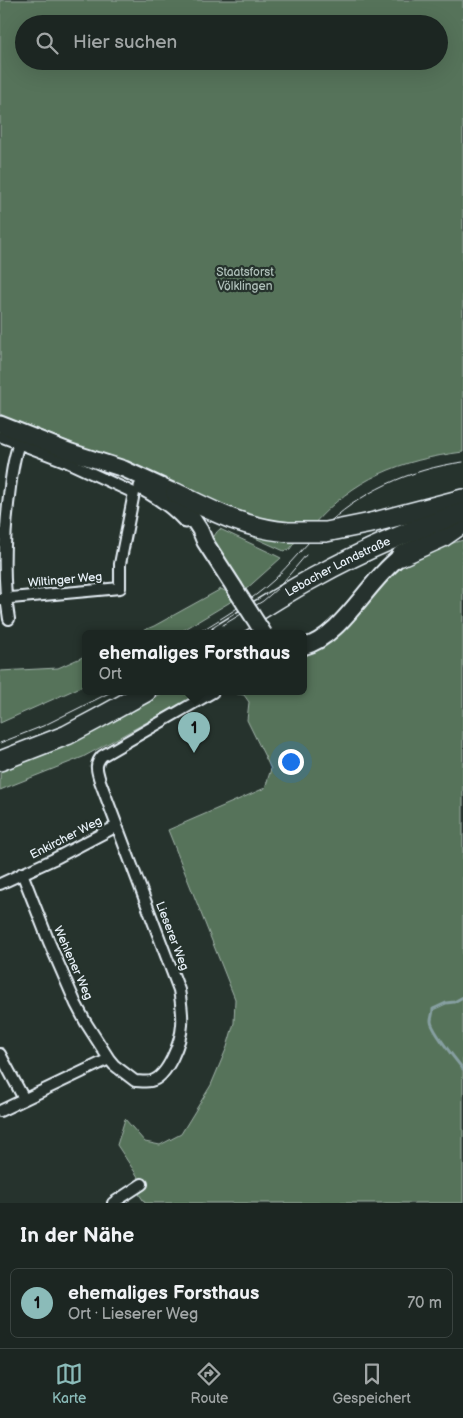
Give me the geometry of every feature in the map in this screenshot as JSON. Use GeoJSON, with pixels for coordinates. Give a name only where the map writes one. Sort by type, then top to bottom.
{"type":"FeatureCollection","features":[{"type":"Feature","properties":{"kind":"highway"},"geometry":{"type":"LineString","coordinates":[[176,493],[240,523],[258,528],[288,532],[326,532],[371,523],[463,499]]}},
{"type":"Feature","properties":{"kind":"highway"},"geometry":{"type":"LineString","coordinates":[[401,556],[443,537],[462,521]]}},
{"type":"Feature","properties":{"kind":"highway","name":"Lebacher Landstraße"},"geometry":{"type":"LineString","coordinates":[[248,630],[321,586],[373,559],[462,521]]}},
{"type":"Feature","properties":{"kind":"highway","name":"Lebacher Landstraße"},"geometry":{"type":"LineString","coordinates":[[228,630],[315,577],[359,554],[423,527],[462,521]]}},
{"type":"Feature","properties":{"kind":"highway"},"geometry":{"type":"LineString","coordinates":[[0,750],[62,726],[119,695]]}},
{"type":"Feature","properties":{"kind":"highway"},"geometry":{"type":"LineString","coordinates":[[0,761],[67,735],[141,695]]}},
{"type":"Feature","properties":{"kind":"main road"},"geometry":{"type":"LineString","coordinates":[[0,424],[71,452],[124,469],[176,493],[200,530],[205,542]]}},
{"type":"Feature","properties":{"kind":"main road"},"geometry":{"type":"LineString","coordinates":[[71,452],[135,488],[160,497],[175,508],[205,542],[261,630]]}},
{"type":"Feature","properties":{"kind":"main road"},"geometry":{"type":"LineString","coordinates":[[307,645],[328,635],[389,566],[401,556]]}},
{"type":"Feature","properties":{"kind":"street"},"geometry":{"type":"LineString","coordinates":[[0,436],[135,488]]}},
{"type":"Feature","properties":{"kind":"street"},"geometry":{"type":"LineString","coordinates":[[9,619],[3,598],[4,556],[11,478],[20,443]]}},
{"type":"Feature","properties":{"kind":"street","name":"Wiltinger Weg"},"geometry":{"type":"LineString","coordinates":[[3,598],[120,588],[120,564],[135,488]]}},
{"type":"Feature","properties":{"kind":"street","name":"Lieserer Weg"},"geometry":{"type":"LineString","coordinates":[[109,1059],[114,1066],[135,1081],[151,1081],[160,1076],[169,1064],[180,1040],[183,1009],[180,990],[100,781],[96,767],[97,762],[102,756],[208,695]]}},
{"type":"Feature","properties":{"kind":"street","name":"Enkircher Weg"},"geometry":{"type":"LineString","coordinates":[[0,884],[54,859],[117,826]]}},
{"type":"Feature","properties":{"kind":"street","name":"Wehlener Weg"},"geometry":{"type":"LineString","coordinates":[[22,873],[76,1004],[109,1059]]}},
{"type":"Feature","properties":{"kind":"street"},"geometry":{"type":"LineString","coordinates":[[0,1054],[24,1099]]}},
{"type":"Feature","properties":{"kind":"street"},"geometry":{"type":"LineString","coordinates":[[0,1111],[109,1059]]}},
{"type":"Feature","properties":{"kind":"street"},"geometry":{"type":"LineString","coordinates":[[113,1203],[142,1184]]}},
{"type":"Feature","properties":{"kind":"green space","name":"Staatsforst Völklingen"},"geometry":{"type":"Polygon","coordinates":[[[0,0],[463,0],[463,452],[419,460],[380,474],[344,495],[312,526],[253,521],[107,457],[0,414],[0,0]]]}},
{"type":"Feature","properties":{"kind":"green space"},"geometry":{"type":"Polygon","coordinates":[[[233,528],[297,539],[290,549],[284,551],[233,528]]]}},
{"type":"Feature","properties":{"kind":"green space"},"geometry":{"type":"Polygon","coordinates":[[[220,529],[281,558],[244,591],[213,542],[215,535],[220,529]]]}},
{"type":"Feature","properties":{"kind":"green space"},"geometry":{"type":"Polygon","coordinates":[[[463,540],[463,1203],[145,1203],[139,1194],[146,1189],[117,1145],[125,1119],[145,1142],[160,1145],[181,1134],[211,1085],[227,1047],[234,1023],[235,999],[168,830],[265,788],[271,769],[247,720],[249,702],[244,695],[307,695],[307,654],[323,648],[335,638],[367,599],[397,567],[430,550],[463,540]]]}},
{"type":"Feature","properties":{"kind":"green space"},"geometry":{"type":"Polygon","coordinates":[[[221,589],[227,592],[232,601],[184,630],[144,630],[221,589]]]}},
{"type":"Feature","properties":{"kind":"green space"},"geometry":{"type":"Polygon","coordinates":[[[82,657],[82,686],[0,723],[0,671],[58,668],[82,657]]]}},
{"type":"Feature","properties":{"kind":"green space"},"geometry":{"type":"Polygon","coordinates":[[[159,695],[197,695],[83,757],[0,790],[0,769],[74,740],[159,695]]]}},
{"type":"Feature","properties":{"kind":"waterway"},"geometry":{"type":"LineString","coordinates":[[463,997],[433,1009],[431,1021],[439,1038],[463,1069]]}},
{"type":"Feature","properties":{"kind":"tram line"},"geometry":{"type":"LineString","coordinates":[[202,630],[265,588],[321,530],[352,504],[386,484],[424,470],[463,462]]}},
{"type":"Feature","properties":{"kind":"tram line"},"geometry":{"type":"LineString","coordinates":[[223,625],[263,601],[278,588],[306,555]]}},
{"type":"Feature","properties":{"kind":"tram line"},"geometry":{"type":"LineString","coordinates":[[0,743],[43,726],[105,695]]}},
{"type":"Feature","properties":{"kind":"place","name":"ehemaliges Forsthaus"},"geometry":{"type":"Point","coordinates":[194,753]}}]}
